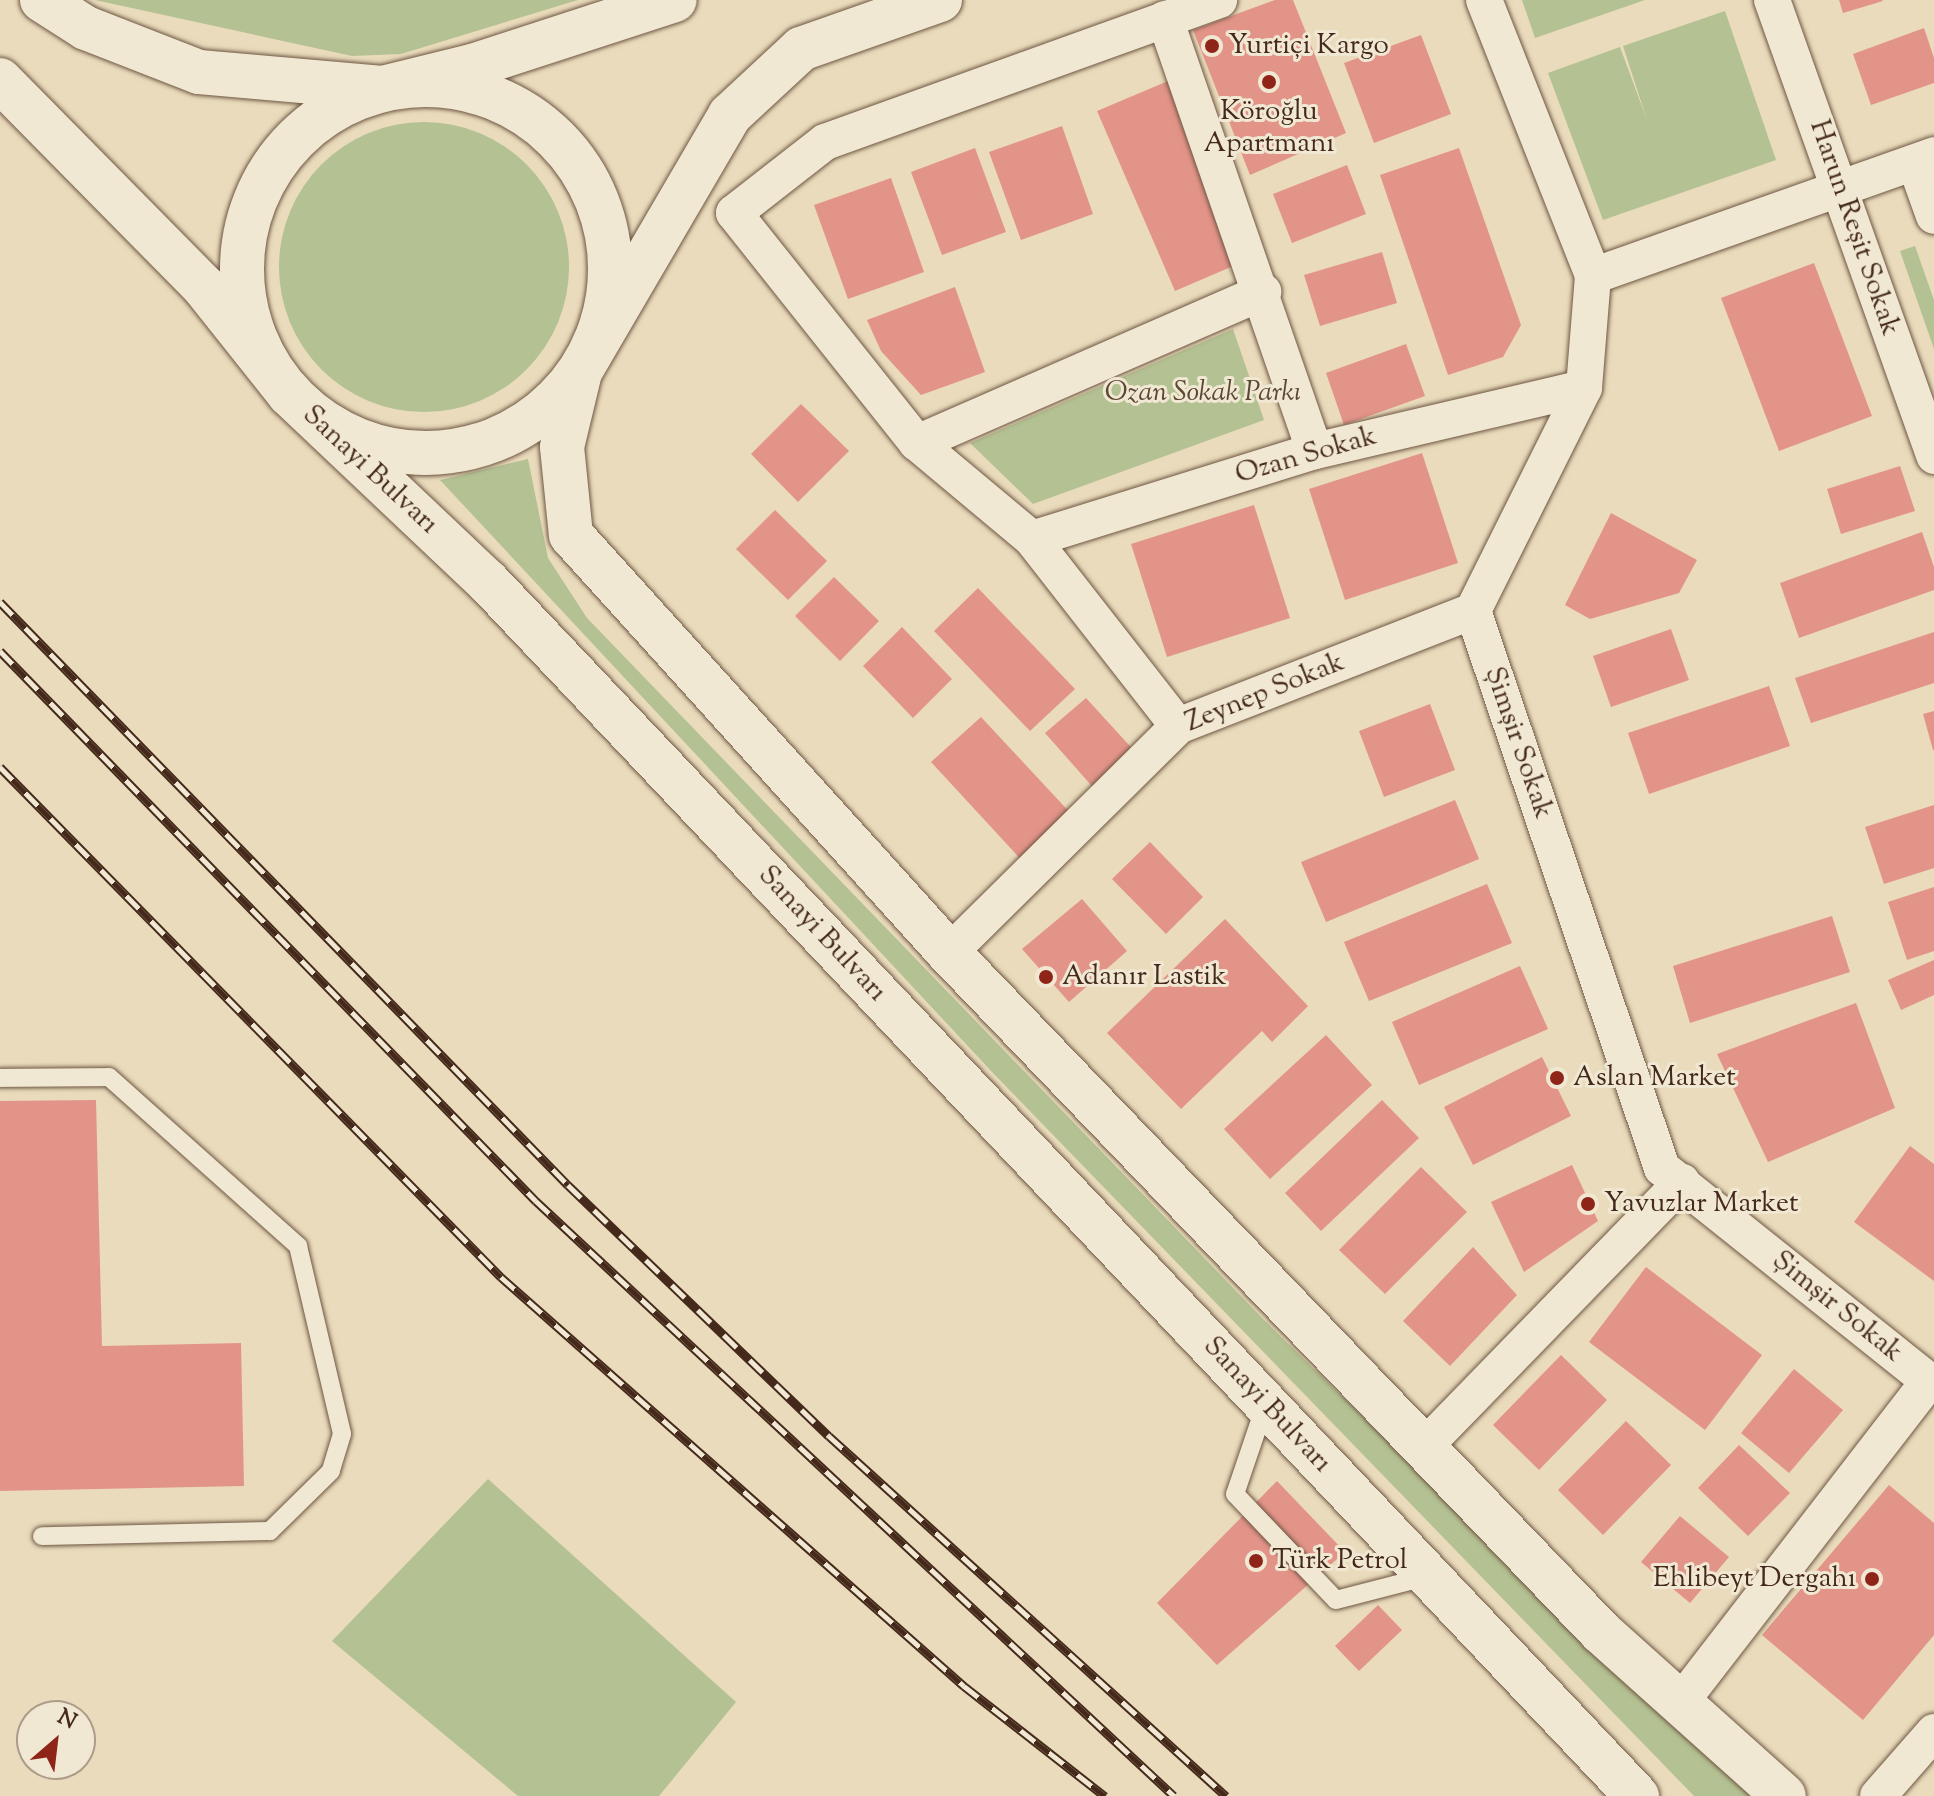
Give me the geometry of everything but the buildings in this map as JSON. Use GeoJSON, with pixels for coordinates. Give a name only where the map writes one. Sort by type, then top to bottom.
{"type":"FeatureCollection","features":[{"type":"Feature","properties":{"kind":"main road"},"geometry":{"type":"LineString","coordinates":[[42,0],[86,28],[199,72],[382,88],[446,84],[506,102],[558,139],[594,191],[611,252],[605,315],[580,372],[562,447],[571,535],[949,953],[1600,1631],[1784,1796]]}},
{"type":"Feature","properties":{"kind":"main road"},"geometry":{"type":"LineString","coordinates":[[675,0],[472,66],[382,88],[323,113],[277,157],[248,214],[240,278],[254,340],[289,394],[332,429],[384,449],[440,453],[506,434],[542,414],[580,372],[730,115],[801,49],[940,0]]}},
{"type":"Feature","properties":{"kind":"main road","name":"Sanayi Bulvarı"},"geometry":{"type":"LineString","coordinates":[[0,80],[204,287],[289,394],[488,582],[1637,1796]]}},
{"type":"Feature","properties":{"kind":"street"},"geometry":{"type":"LineString","coordinates":[[1178,726],[1032,539],[917,443],[734,213],[825,142],[1219,0]]}},
{"type":"Feature","properties":{"kind":"street"},"geometry":{"type":"LineString","coordinates":[[1473,611],[1584,388],[1593,276],[1484,0]]}},
{"type":"Feature","properties":{"kind":"street","name":"Harun Reşit Sokak"},"geometry":{"type":"LineString","coordinates":[[1772,0],[1843,191],[1934,456]]}},
{"type":"Feature","properties":{"kind":"street"},"geometry":{"type":"LineString","coordinates":[[1165,19],[1263,292],[1315,451]]}},
{"type":"Feature","properties":{"kind":"street"},"geometry":{"type":"LineString","coordinates":[[1593,276],[1843,191],[1924,159],[1934,216]]}},
{"type":"Feature","properties":{"kind":"street"},"geometry":{"type":"LineString","coordinates":[[917,443],[1263,292]]}},
{"type":"Feature","properties":{"kind":"street","name":"Ozan Sokak"},"geometry":{"type":"LineString","coordinates":[[1032,539],[1315,451],[1584,388]]}},
{"type":"Feature","properties":{"kind":"street","name":"Zeynep Sokak"},"geometry":{"type":"LineString","coordinates":[[949,953],[1178,726],[1473,611]]}},
{"type":"Feature","properties":{"kind":"street","name":"Şimşir Sokak"},"geometry":{"type":"LineString","coordinates":[[1473,611],[1662,1168],[1932,1383]]}},
{"type":"Feature","properties":{"kind":"street"},"geometry":{"type":"LineString","coordinates":[[1424,1447],[1682,1182]]}},
{"type":"Feature","properties":{"kind":"street"},"geometry":{"type":"LineString","coordinates":[[1680,1703],[1932,1383]]}},
{"type":"Feature","properties":{"kind":"street"},"geometry":{"type":"LineString","coordinates":[[1878,1796],[1934,1732]]}},
{"type":"Feature","properties":{"kind":"lane"},"geometry":{"type":"LineString","coordinates":[[0,1078],[109,1077],[298,1246],[342,1434],[331,1471],[270,1531],[42,1536]]}},
{"type":"Feature","properties":{"kind":"lane"},"geometry":{"type":"LineString","coordinates":[[1266,1404],[1235,1494],[1336,1600],[1429,1576]]}},
{"type":"Feature","properties":{"kind":"green space"},"geometry":{"type":"Polygon","coordinates":[[[95,0],[578,0],[401,54],[352,56],[95,0]]]}},
{"type":"Feature","properties":{"kind":"green space"},"geometry":{"type":"Polygon","coordinates":[[[1522,0],[1645,0],[1535,38],[1522,0]]]}},
{"type":"Feature","properties":{"kind":"green space"},"geometry":{"type":"Polygon","coordinates":[[[1725,11],[1776,160],[1603,220],[1548,73],[1620,47],[1647,120],[1623,46],[1725,11]]]}},
{"type":"Feature","properties":{"kind":"green space"},"geometry":{"type":"Polygon","coordinates":[[[438,122],[466,128],[493,139],[527,164],[545,186],[558,211],[567,239],[567,295],[558,323],[545,348],[527,370],[505,388],[480,401],[452,410],[410,412],[382,406],[355,395],[321,370],[303,348],[290,323],[281,295],[279,253],[285,225],[296,198],[321,164],[343,146],[368,133],[396,124],[438,122]]]}},
{"type":"Feature","properties":{"kind":"green space"},"geometry":{"type":"Polygon","coordinates":[[[1915,246],[1934,300],[1934,349],[1900,251],[1915,246]]]}},
{"type":"Feature","properties":{"kind":"green space","name":"Ozan Sokak Parkı"},"geometry":{"type":"Polygon","coordinates":[[[1233,329],[1264,420],[1033,504],[970,443],[1233,329]]]}},
{"type":"Feature","properties":{"kind":"green space"},"geometry":{"type":"Polygon","coordinates":[[[528,459],[548,558],[587,618],[1264,1320],[1750,1796],[1694,1796],[993,1073],[440,480],[528,459]]]}},
{"type":"Feature","properties":{"kind":"green space"},"geometry":{"type":"Polygon","coordinates":[[[488,1479],[736,1702],[659,1796],[518,1796],[332,1641],[488,1479]]]}},
{"type":"Feature","properties":{"kind":"railway"},"geometry":{"type":"LineString","coordinates":[[0,602],[568,1185],[829,1436],[1226,1796]]}},
{"type":"Feature","properties":{"kind":"railway"},"geometry":{"type":"LineString","coordinates":[[0,651],[536,1201],[1174,1796]]}},
{"type":"Feature","properties":{"kind":"railway"},"geometry":{"type":"LineString","coordinates":[[0,767],[501,1277],[964,1686],[1105,1796]]}},
{"type":"Feature","properties":{"kind":"place","name":"Yurtiçi Kargo"},"geometry":{"type":"Point","coordinates":[1212,46]}},
{"type":"Feature","properties":{"kind":"place","name":"Köroğlu Apartmanı"},"geometry":{"type":"Point","coordinates":[1269,82]}},
{"type":"Feature","properties":{"kind":"place","name":"Adanır Lastik"},"geometry":{"type":"Point","coordinates":[1046,977]}},
{"type":"Feature","properties":{"kind":"place","name":"Aslan Market"},"geometry":{"type":"Point","coordinates":[1557,1078]}},
{"type":"Feature","properties":{"kind":"place","name":"Yavuzlar Market"},"geometry":{"type":"Point","coordinates":[1588,1204]}},
{"type":"Feature","properties":{"kind":"place","name":"Türk Petrol"},"geometry":{"type":"Point","coordinates":[1256,1561]}},
{"type":"Feature","properties":{"kind":"place","name":"Ehlibeyt Dergahı"},"geometry":{"type":"Point","coordinates":[1872,1579]}}]}
